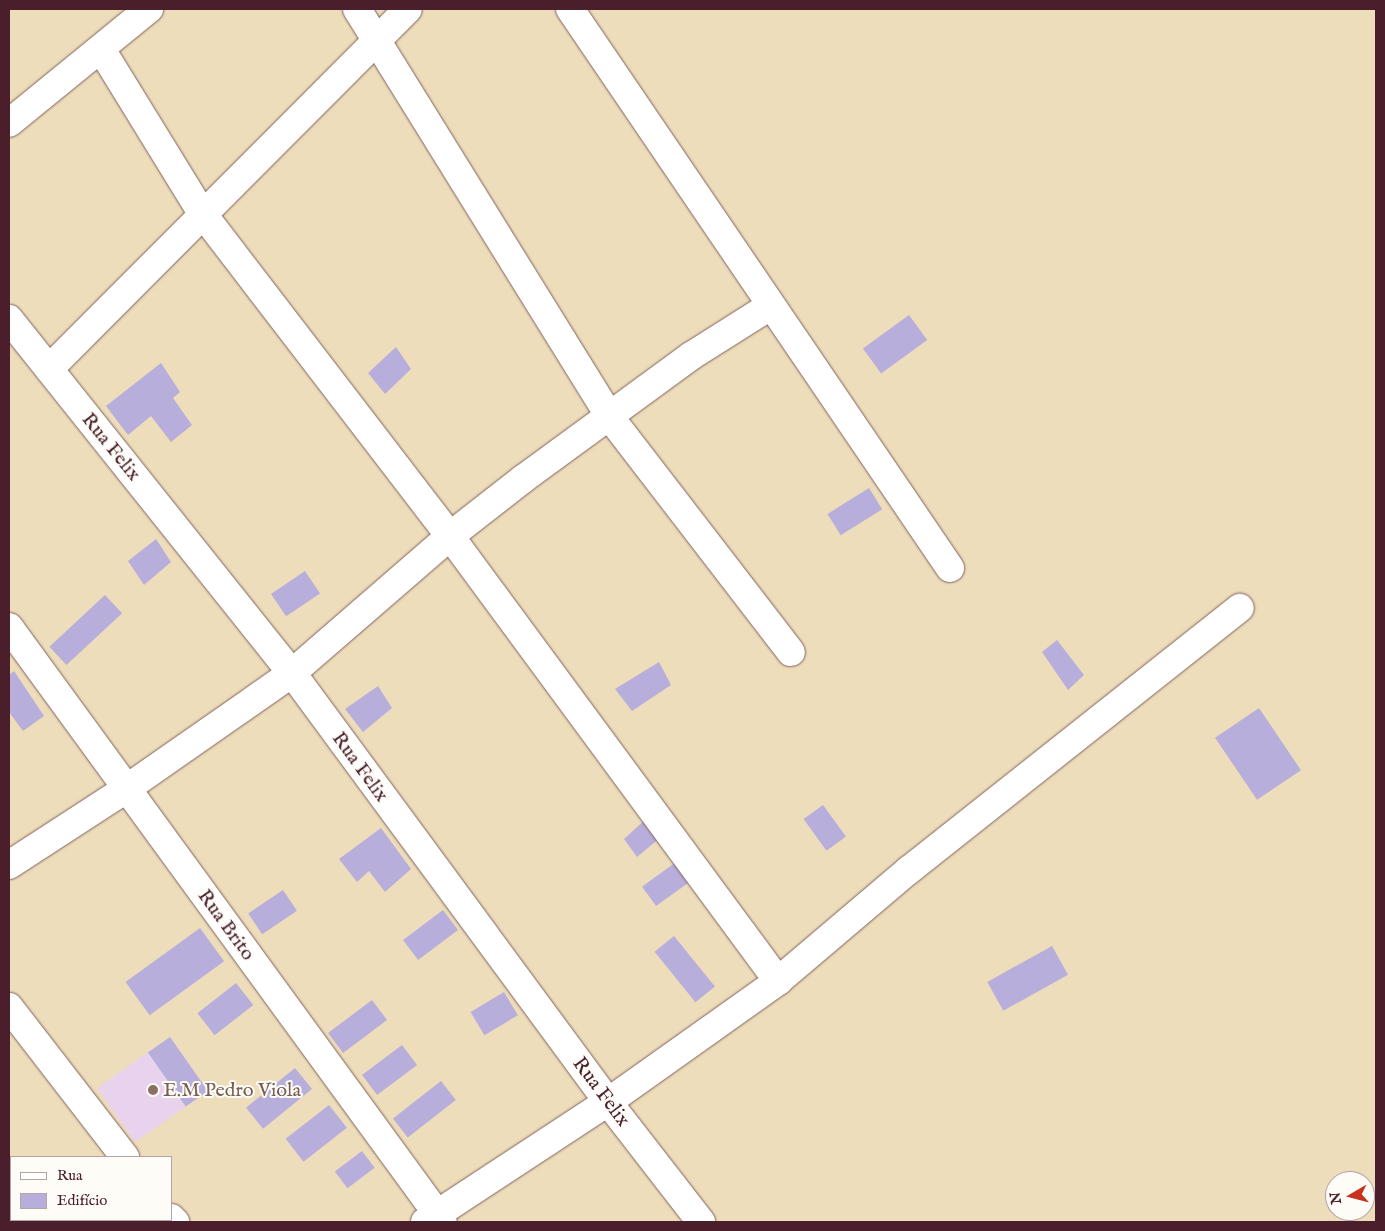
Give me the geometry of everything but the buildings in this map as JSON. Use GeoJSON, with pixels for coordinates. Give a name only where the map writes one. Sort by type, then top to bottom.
{"type":"FeatureCollection","features":[{"type":"Feature","properties":{"kind":"street"},"geometry":{"type":"LineString","coordinates":[[9,123],[149,9]]}},
{"type":"Feature","properties":{"kind":"street"},"geometry":{"type":"LineString","coordinates":[[357,9],[609,416],[791,652]]}},
{"type":"Feature","properties":{"kind":"street"},"geometry":{"type":"LineString","coordinates":[[48,369],[408,9]]}},
{"type":"Feature","properties":{"kind":"street"},"geometry":{"type":"LineString","coordinates":[[570,9],[770,306],[950,568]]}},
{"type":"Feature","properties":{"kind":"street"},"geometry":{"type":"LineString","coordinates":[[101,50],[202,213],[450,536],[778,980]]}},
{"type":"Feature","properties":{"kind":"street"},"geometry":{"type":"LineString","coordinates":[[9,865],[126,789],[292,673],[450,536],[691,356],[770,306]]}},
{"type":"Feature","properties":{"kind":"street","name":"Rua Felix"},"geometry":{"type":"LineString","coordinates":[[9,319],[292,673],[608,1102],[701,1222]]}},
{"type":"Feature","properties":{"kind":"street"},"geometry":{"type":"LineString","coordinates":[[435,1219],[608,1102],[778,980],[909,870],[1240,608]]}},
{"type":"Feature","properties":{"kind":"street","name":"Rua Brito"},"geometry":{"type":"LineString","coordinates":[[9,627],[435,1219]]}},
{"type":"Feature","properties":{"kind":"street"},"geometry":{"type":"LineString","coordinates":[[9,1007],[124,1156]]}},
{"type":"Feature","properties":{"kind":"shaded area","name":"E.M Pedro Viola"},"geometry":{"type":"Polygon","coordinates":[[[170,1037],[208,1091],[135,1142],[97,1088],[170,1037]]]}},
{"type":"Feature","properties":{"kind":"place","name":"E.M Pedro Viola"},"geometry":{"type":"Point","coordinates":[153,1090]}}]}
